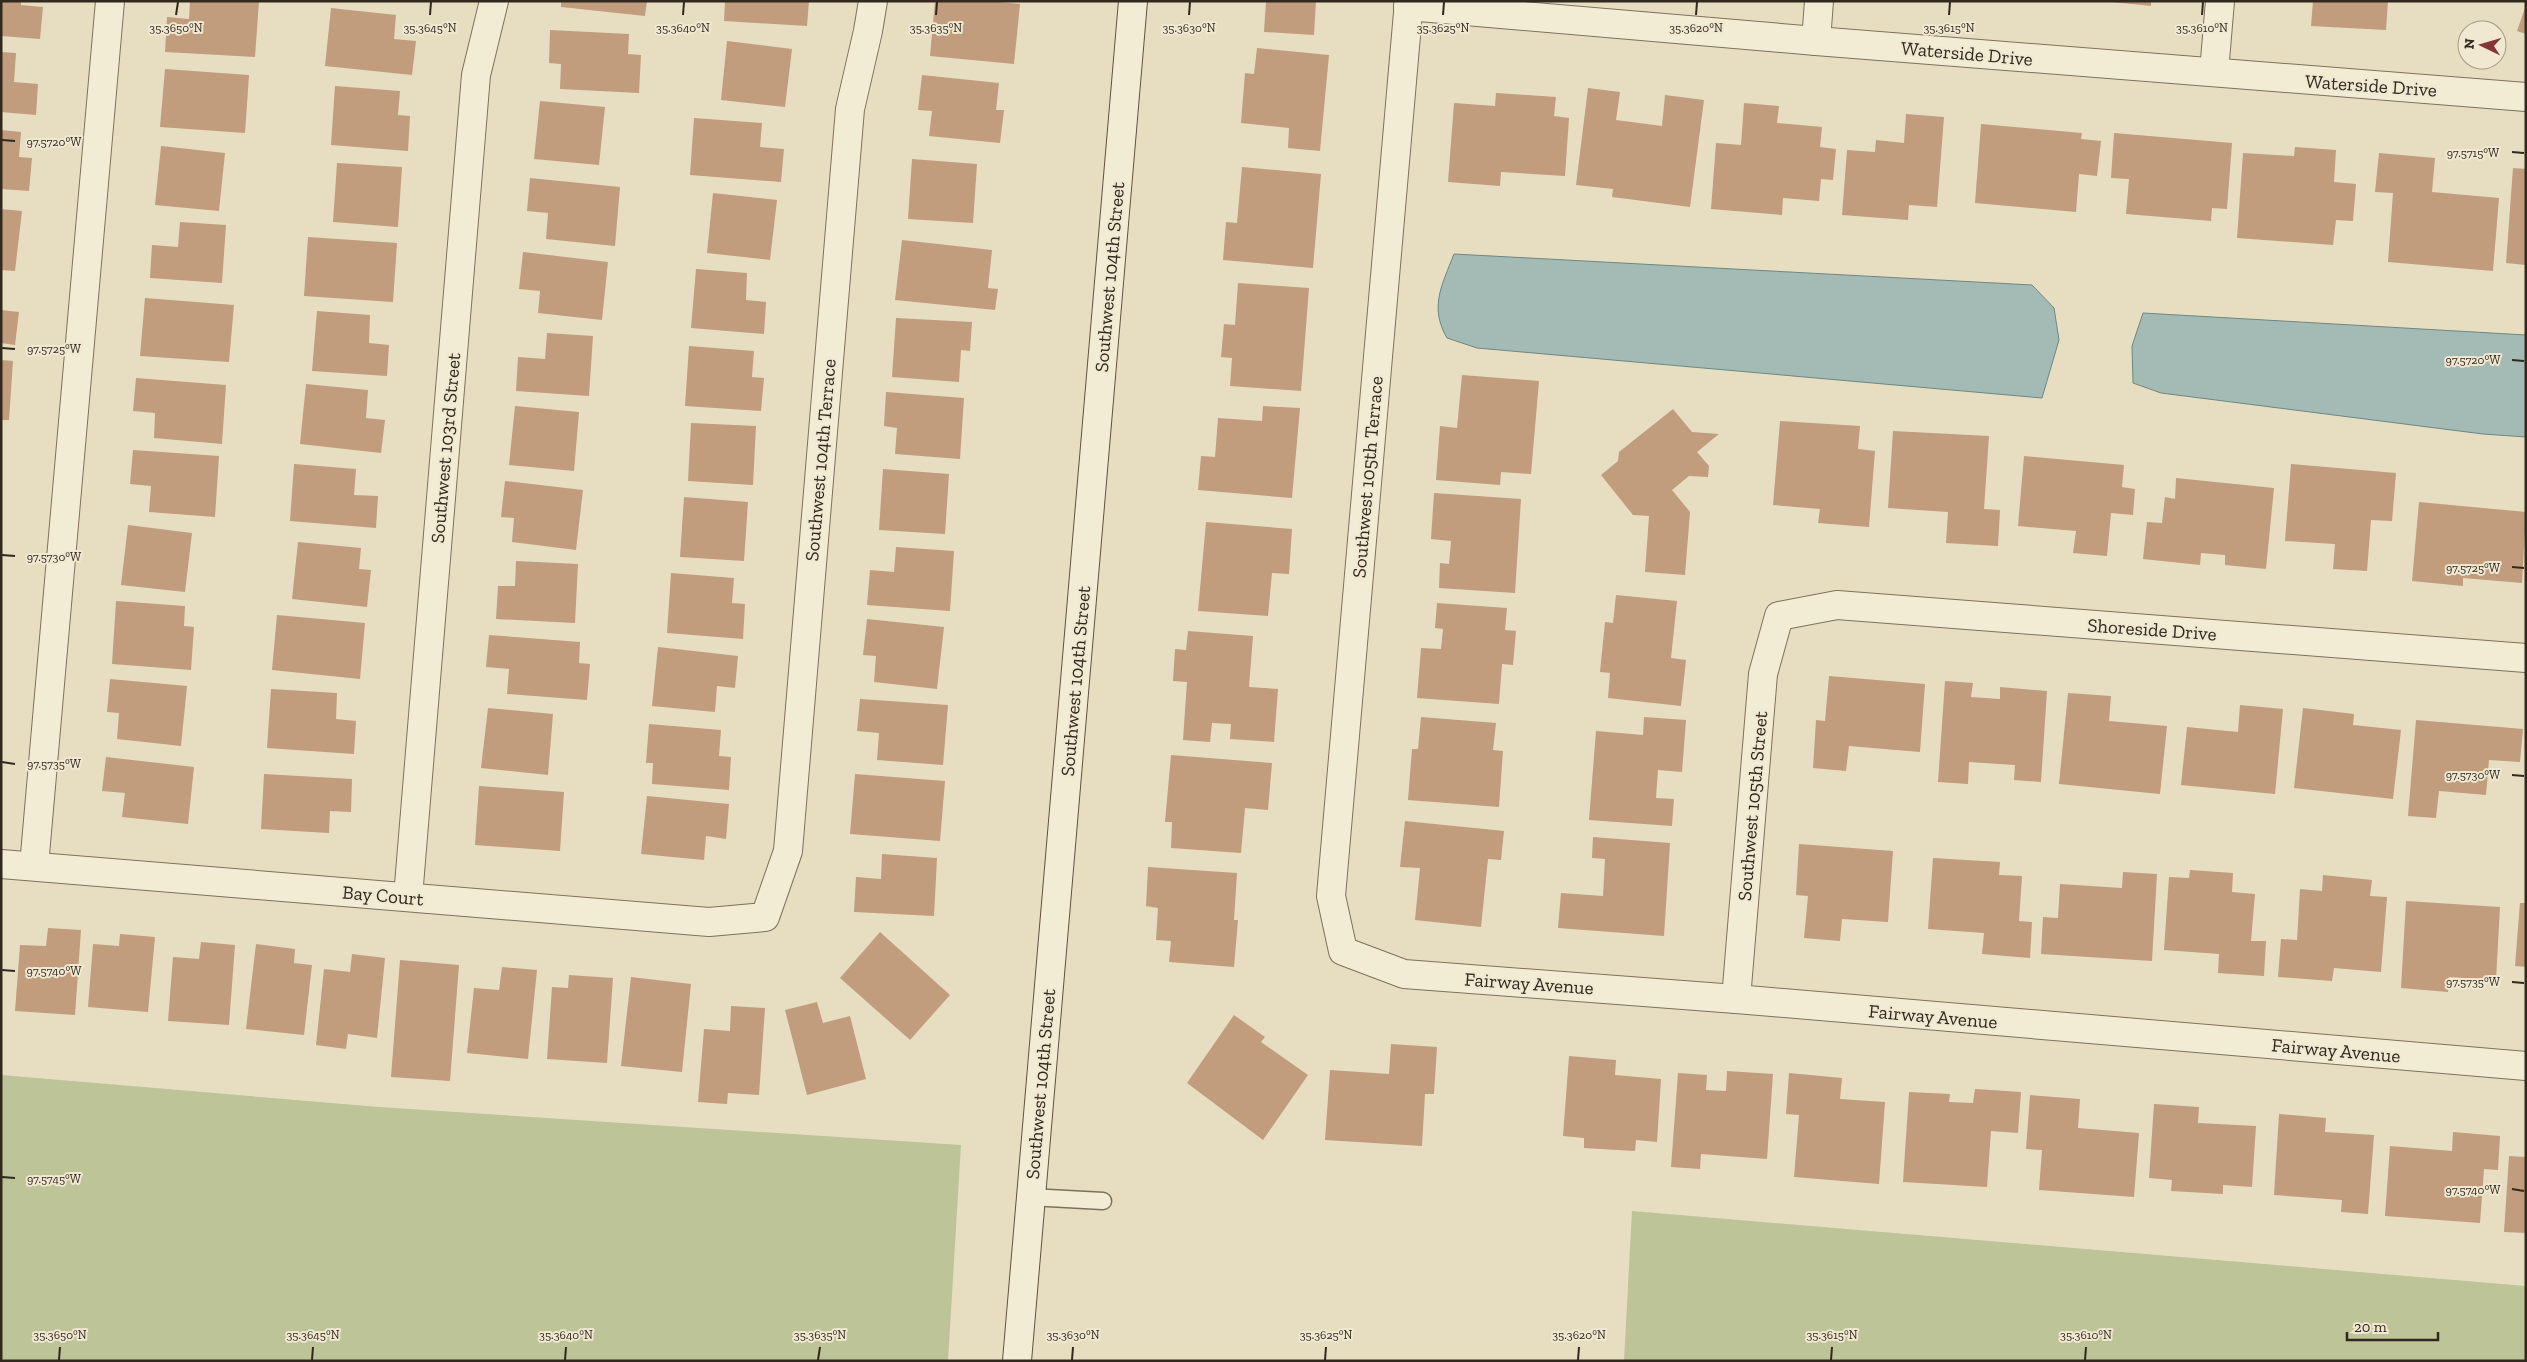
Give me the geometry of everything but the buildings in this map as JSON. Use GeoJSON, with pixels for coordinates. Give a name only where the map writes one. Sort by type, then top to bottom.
{"type":"FeatureCollection","features":[{"type":"Feature","properties":{"kind":"street"},"geometry":{"type":"LineString","coordinates":[[34,866],[110,1]]}},
{"type":"Feature","properties":{"kind":"street","name":"Southwest 103rd Street"},"geometry":{"type":"LineString","coordinates":[[408,897],[476,75],[494,1]]}},
{"type":"Feature","properties":{"kind":"street","name":"Southwest 104th Terrace"},"geometry":{"type":"LineString","coordinates":[[765,917],[788,851],[849,119],[873,1]]}},
{"type":"Feature","properties":{"kind":"street","name":"Southwest 104th Street"},"geometry":{"type":"LineString","coordinates":[[1017,1361],[1133,1]]}},
{"type":"Feature","properties":{"kind":"street"},"geometry":{"type":"LineString","coordinates":[[1816,41],[1819,1]]}},
{"type":"Feature","properties":{"kind":"street"},"geometry":{"type":"LineString","coordinates":[[2214,72],[2220,1]]}},
{"type":"Feature","properties":{"kind":"street","name":"Waterside Drive"},"geometry":{"type":"LineString","coordinates":[[1409,4],[1816,41],[2526,97]]}},
{"type":"Feature","properties":{"kind":"street","name":"Southwest 105th Terrace"},"geometry":{"type":"LineString","coordinates":[[1344,951],[1330,896],[1409,4]]}},
{"type":"Feature","properties":{"kind":"street","name":"Shoreside Drive"},"geometry":{"type":"LineString","coordinates":[[1779,616],[1837,605],[2526,658]]}},
{"type":"Feature","properties":{"kind":"street","name":"Southwest 105th Street"},"geometry":{"type":"LineString","coordinates":[[1736,999],[1763,674],[1779,616]]}},
{"type":"Feature","properties":{"kind":"street","name":"Bay Court"},"geometry":{"type":"LineString","coordinates":[[1,864],[709,922],[765,917]]}},
{"type":"Feature","properties":{"kind":"street","name":"Fairway Avenue"},"geometry":{"type":"LineString","coordinates":[[1344,951],[1404,974],[1736,999],[2526,1066]]}},
{"type":"Feature","properties":{"kind":"lane"},"geometry":{"type":"LineString","coordinates":[[1030,1197],[1103,1201]]}},
{"type":"Feature","properties":{"kind":"green space"},"geometry":{"type":"Polygon","coordinates":[[[1,1075],[379,1107],[961,1145],[948,1361],[1,1361],[1,1075]]]}},
{"type":"Feature","properties":{"kind":"green space"},"geometry":{"type":"Polygon","coordinates":[[[1632,1211],[2526,1286],[2526,1361],[1624,1361],[1632,1211]]]}},
{"type":"Feature","properties":{"kind":"water"},"geometry":{"type":"Polygon","coordinates":[[[1454,254],[2032,285],[2054,308],[2059,340],[2042,398],[1477,348],[1447,338],[1439,316],[1439,296],[1454,254]]]}},
{"type":"Feature","properties":{"kind":"water"},"geometry":{"type":"Polygon","coordinates":[[[2143,313],[2526,335],[2526,437],[2483,434],[2161,393],[2133,383],[2132,346],[2143,313]]]}}]}
